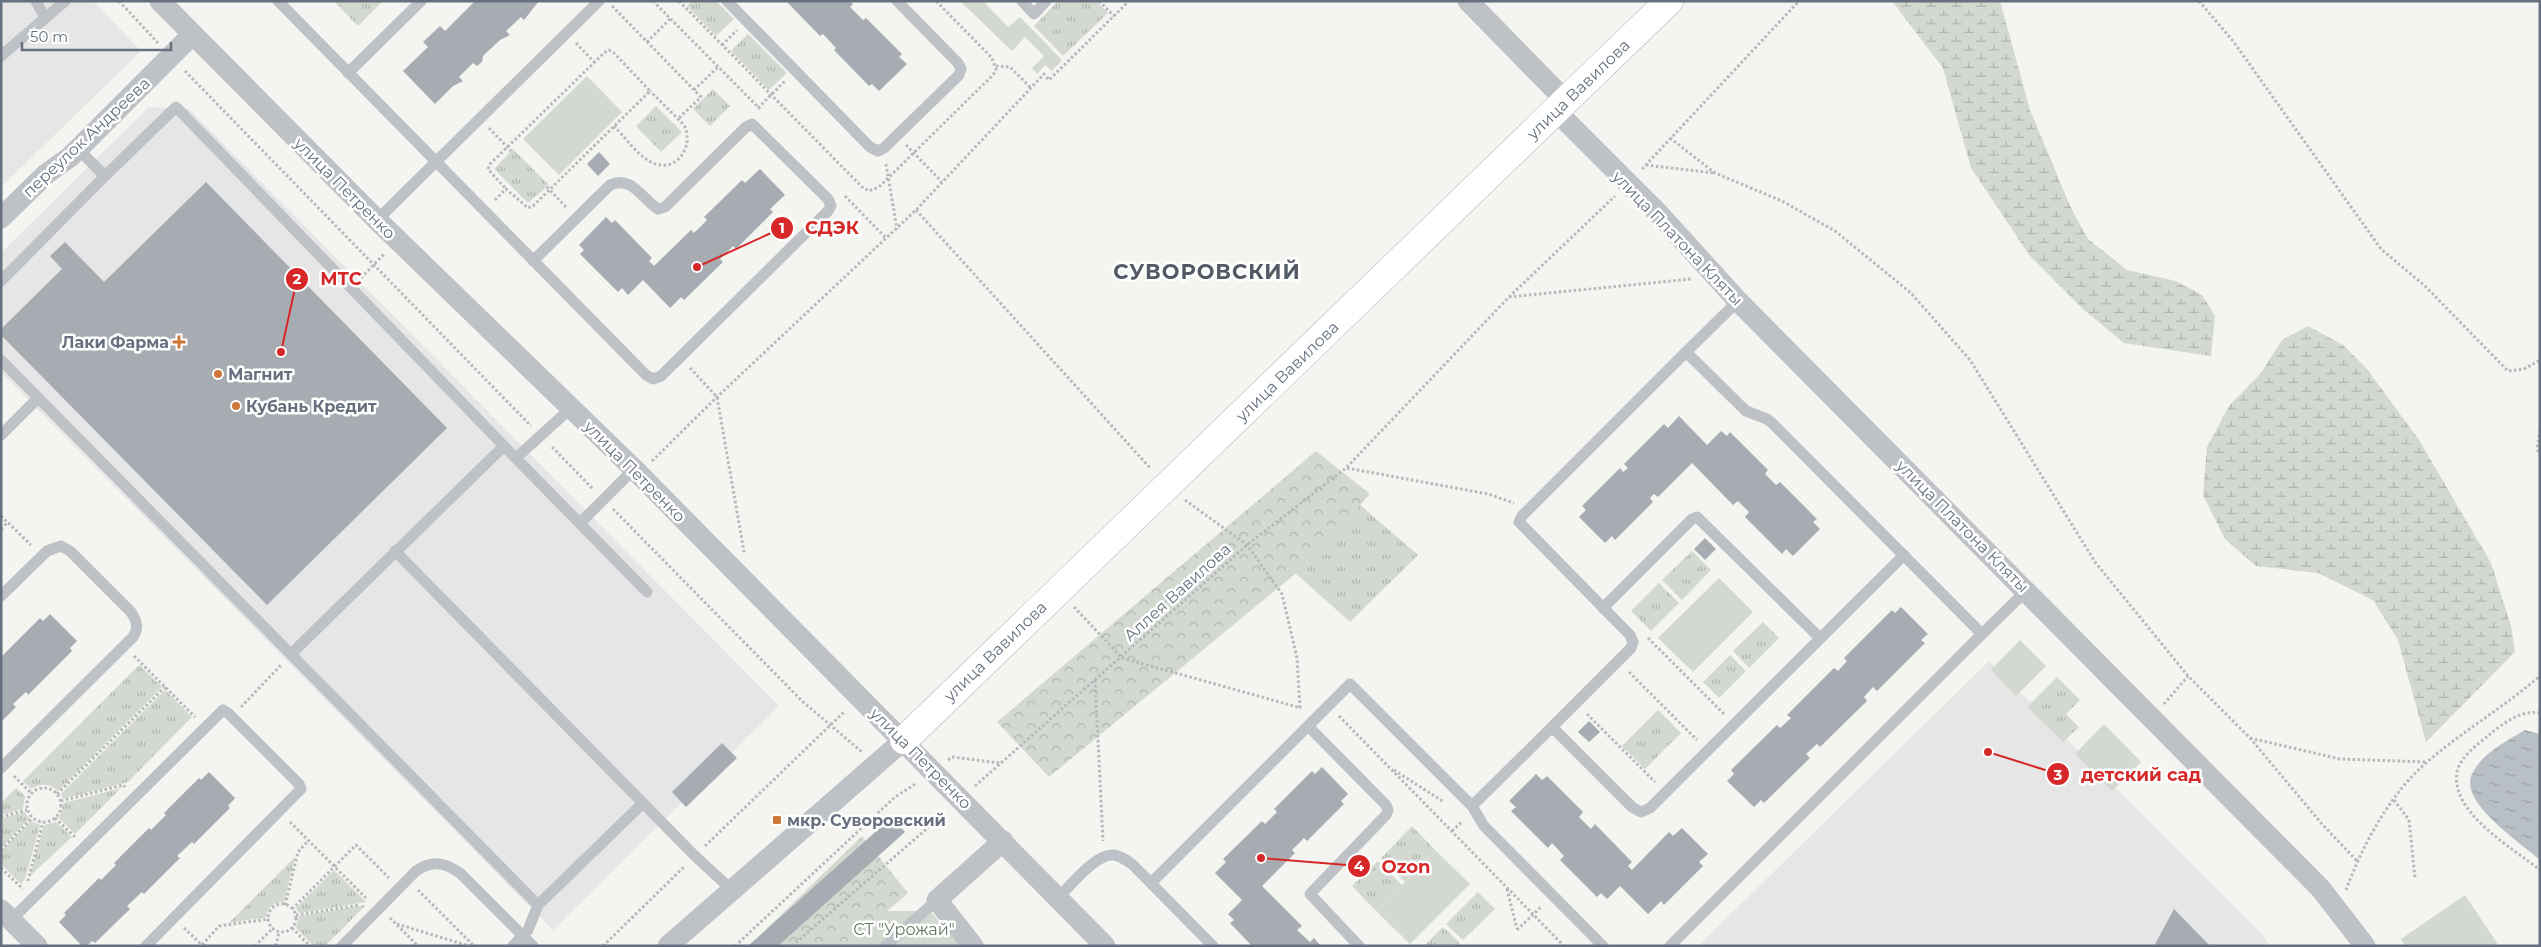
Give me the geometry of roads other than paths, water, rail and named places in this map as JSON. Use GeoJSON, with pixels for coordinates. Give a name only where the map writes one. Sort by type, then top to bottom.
{"type":"FeatureCollection","features":[{"type":"Feature","properties":{"kind":"street","name":"улица Петренко"},"geometry":{"type":"LineString","coordinates":[[160,1],[376,220],[637,471],[860,695],[1105,946]]}},
{"type":"Feature","properties":{"kind":"street","name":"улица Платона Кляты"},"geometry":{"type":"LineString","coordinates":[[1468,1],[1628,184],[1716,277],[2026,590],[2066,634],[2321,889],[2365,946]]}},
{"type":"Feature","properties":{"kind":"street","name":"улица Вавилова"},"geometry":{"type":"LineString","coordinates":[[904,740],[1669,1]]}},
{"type":"Feature","properties":{"kind":"street","name":"переулок Андреева"},"geometry":{"type":"LineString","coordinates":[[1,218],[46,174],[78,149],[192,35]]}},
{"type":"Feature","properties":{"kind":"street"},"geometry":{"type":"LineString","coordinates":[[668,946],[904,740]]}},
{"type":"Feature","properties":{"kind":"street"},"geometry":{"type":"LineString","coordinates":[[973,946],[937,900],[1003,841]]}},
{"type":"Feature","properties":{"kind":"street"},"geometry":{"type":"LineString","coordinates":[[6,915],[37,946]]}},
{"type":"Feature","properties":{"kind":"lane"},"geometry":{"type":"LineString","coordinates":[[36,1],[46,18]]}},
{"type":"Feature","properties":{"kind":"lane"},"geometry":{"type":"LineString","coordinates":[[1,56],[65,1]]}},
{"type":"Feature","properties":{"kind":"lane"},"geometry":{"type":"LineString","coordinates":[[278,1],[348,73],[533,261],[646,375],[653,379],[661,376],[831,206],[828,199],[752,124],[746,127],[665,207],[658,209],[627,182],[618,182],[610,185],[533,261]]}},
{"type":"Feature","properties":{"kind":"lane"},"geometry":{"type":"LineString","coordinates":[[348,73],[422,1]]}},
{"type":"Feature","properties":{"kind":"lane"},"geometry":{"type":"LineString","coordinates":[[376,220],[600,1]]}},
{"type":"Feature","properties":{"kind":"lane"},"geometry":{"type":"LineString","coordinates":[[727,1],[870,147],[878,151],[897,136],[959,75],[961,70],[958,63],[898,1]]}},
{"type":"Feature","properties":{"kind":"lane"},"geometry":{"type":"LineString","coordinates":[[1022,1],[1034,14],[1046,1]]}},
{"type":"Feature","properties":{"kind":"lane"},"geometry":{"type":"LineString","coordinates":[[1,281],[176,107],[647,592]]}},
{"type":"Feature","properties":{"kind":"lane"},"geometry":{"type":"LineString","coordinates":[[78,149],[105,176]]}},
{"type":"Feature","properties":{"kind":"lane"},"geometry":{"type":"LineString","coordinates":[[1472,806],[1631,648],[1633,642],[1630,636],[1519,522],[1529,509],[1738,300]]}},
{"type":"Feature","properties":{"kind":"lane"},"geometry":{"type":"LineString","coordinates":[[1686,352],[1746,411],[1767,419],[1773,424],[1982,634]]}},
{"type":"Feature","properties":{"kind":"lane"},"geometry":{"type":"LineString","coordinates":[[1,360],[538,905]]}},
{"type":"Feature","properties":{"kind":"lane"},"geometry":{"type":"LineString","coordinates":[[1,434],[38,398]]}},
{"type":"Feature","properties":{"kind":"lane"},"geometry":{"type":"LineString","coordinates":[[516,458],[571,408]]}},
{"type":"Feature","properties":{"kind":"lane"},"geometry":{"type":"LineString","coordinates":[[291,654],[504,446]]}},
{"type":"Feature","properties":{"kind":"lane"},"geometry":{"type":"LineString","coordinates":[[580,523],[637,471]]}},
{"type":"Feature","properties":{"kind":"lane"},"geometry":{"type":"LineString","coordinates":[[1603,608],[1692,519],[1697,517],[1820,638]]}},
{"type":"Feature","properties":{"kind":"lane"},"geometry":{"type":"LineString","coordinates":[[1,596],[42,556],[54,546],[61,546],[70,551],[137,620],[136,631],[1,768]]}},
{"type":"Feature","properties":{"kind":"lane"},"geometry":{"type":"LineString","coordinates":[[395,551],[695,856],[732,890]]}},
{"type":"Feature","properties":{"kind":"lane"},"geometry":{"type":"LineString","coordinates":[[1552,727],[1632,807],[1642,812],[1650,808],[1904,555]]}},
{"type":"Feature","properties":{"kind":"lane"},"geometry":{"type":"LineString","coordinates":[[1670,946],[2026,590]]}},
{"type":"Feature","properties":{"kind":"lane"},"geometry":{"type":"LineString","coordinates":[[1150,883],[1350,684],[1472,806],[1484,826],[1603,946]]}},
{"type":"Feature","properties":{"kind":"lane"},"geometry":{"type":"LineString","coordinates":[[6,915],[36,895],[223,710],[299,784],[301,789],[146,946]]}},
{"type":"Feature","properties":{"kind":"lane"},"geometry":{"type":"LineString","coordinates":[[1308,726],[1386,805],[1388,810],[1386,815],[1310,894],[1359,946]]}},
{"type":"Feature","properties":{"kind":"lane"},"geometry":{"type":"LineString","coordinates":[[513,946],[528,930],[538,905],[643,803]]}},
{"type":"Feature","properties":{"kind":"lane"},"geometry":{"type":"LineString","coordinates":[[1058,898],[1094,862],[1113,855],[1132,864],[1213,946]]}},
{"type":"Feature","properties":{"kind":"lane"},"geometry":{"type":"LineString","coordinates":[[342,946],[425,865],[438,862],[460,873],[533,946]]}},
{"type":"Feature","properties":{"kind":"lane"},"geometry":{"type":"LineString","coordinates":[[885,946],[937,900]]}},
{"type":"Feature","properties":{"kind":"water"},"geometry":{"type":"Polygon","coordinates":[[[2525,730],[2540,734],[2540,860],[2506,833],[2482,809],[2474,797],[2470,785],[2472,774],[2476,767],[2488,754],[2525,730]]]}},
{"type":"Feature","properties":{"kind":"place","name":"СДЭК"},"geometry":{"type":"Point","coordinates":[697,267]}},
{"type":"Feature","properties":{"kind":"place","name":"Лаки Фарма"},"geometry":{"type":"Point","coordinates":[179,342]}},
{"type":"Feature","properties":{"kind":"place","name":"МТС"},"geometry":{"type":"Point","coordinates":[281,352]}},
{"type":"Feature","properties":{"kind":"place","name":"Магнит"},"geometry":{"type":"Point","coordinates":[218,374]}},
{"type":"Feature","properties":{"kind":"place","name":"Кубань Кредит"},"geometry":{"type":"Point","coordinates":[236,406]}},
{"type":"Feature","properties":{"kind":"place","name":"детский сад"},"geometry":{"type":"Point","coordinates":[1988,752]}},
{"type":"Feature","properties":{"kind":"place","name":"мкр. Суворовский"},"geometry":{"type":"Point","coordinates":[777,820]}},
{"type":"Feature","properties":{"kind":"place","name":"Ozon"},"geometry":{"type":"Point","coordinates":[1261,858]}},
{"type":"Feature","properties":{"kind":"district","name":"СУВОРОВСКИЙ"},"geometry":{"type":"Point","coordinates":[1207,272]}},
{"type":"Feature","properties":{"kind":"park label","name":"СТ \"Урожай\""},"geometry":{"type":"Point","coordinates":[904,929]}}]}
